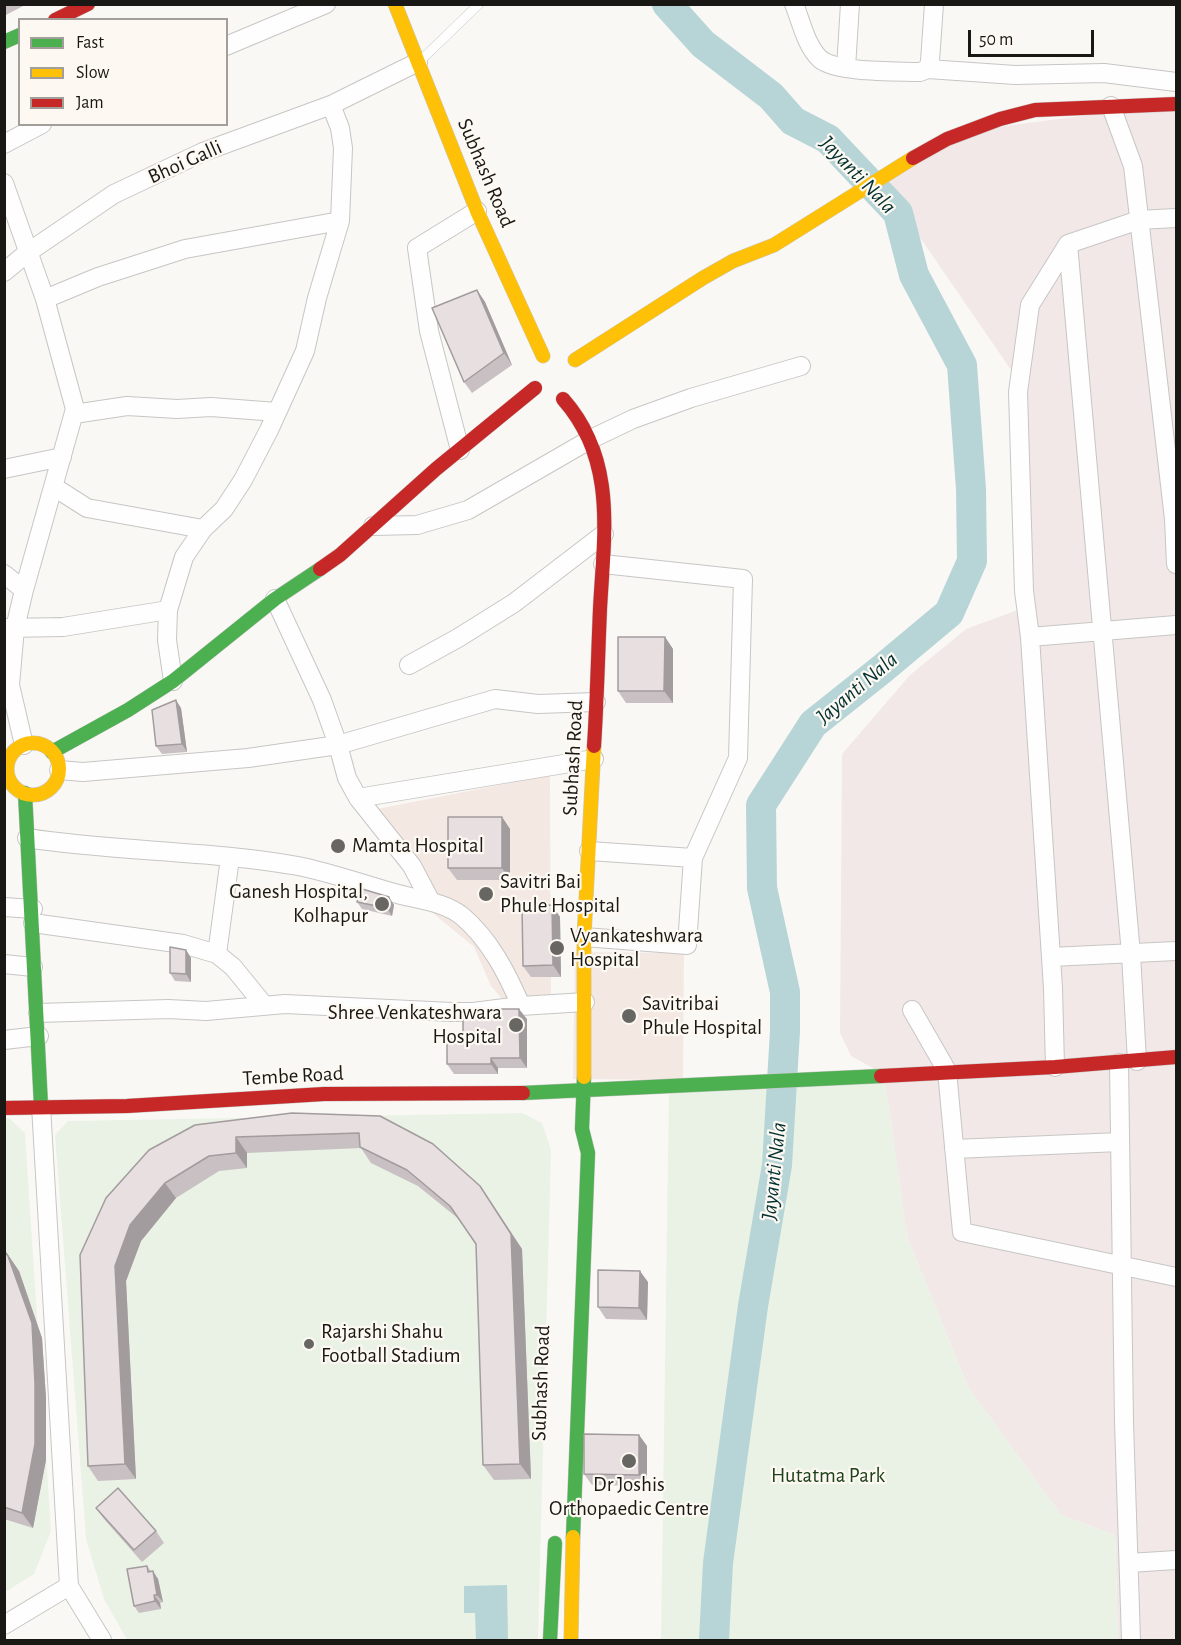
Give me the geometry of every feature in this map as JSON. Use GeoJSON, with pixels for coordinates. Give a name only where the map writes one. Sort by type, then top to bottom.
{"type":"FeatureCollection","features":[{"type":"Feature","properties":{"kind":"main road"},"geometry":{"type":"LineString","coordinates":[[59,18],[88,4]]}},
{"type":"Feature","properties":{"kind":"main road","name":"Subhash Road"},"geometry":{"type":"LineString","coordinates":[[395,4],[477,211],[545,359],[536,388]]}},
{"type":"Feature","properties":{"kind":"main road"},"geometry":{"type":"LineString","coordinates":[[4,42],[18,36]]}},
{"type":"Feature","properties":{"kind":"main road"},"geometry":{"type":"LineString","coordinates":[[545,359],[576,360],[703,278],[733,261],[774,245],[926,149],[965,131],[1035,110],[1176,104]]}},
{"type":"Feature","properties":{"kind":"main road"},"geometry":{"type":"LineString","coordinates":[[576,360],[581,375]]}},
{"type":"Feature","properties":{"kind":"main road"},"geometry":{"type":"LineString","coordinates":[[52,752],[128,710],[216,650],[275,599],[340,555],[436,469],[536,388],[547,398],[563,399],[576,390]]}},
{"type":"Feature","properties":{"kind":"main road","name":"Subhash Road"},"geometry":{"type":"LineString","coordinates":[[563,399],[578,415],[591,439],[599,464],[605,501],[584,937],[582,1129],[588,1153],[570,1641]]}},
{"type":"Feature","properties":{"kind":"main road"},"geometry":{"type":"LineString","coordinates":[[39,744],[56,757],[59,770],[55,783],[38,795],[8,787],[9,762],[12,755],[24,745],[39,744]]}},
{"type":"Feature","properties":{"kind":"main road"},"geometry":{"type":"LineString","coordinates":[[25,793],[41,1106]]}},
{"type":"Feature","properties":{"kind":"main road","name":"Tembe Road"},"geometry":{"type":"LineString","coordinates":[[4,1108],[127,1106],[324,1094],[513,1094],[584,1089],[640,1089],[1128,1062],[1176,1057]]}},
{"type":"Feature","properties":{"kind":"main road","name":"Subhash Road"},"geometry":{"type":"LineString","coordinates":[[572,1152],[582,1129]]}},
{"type":"Feature","properties":{"kind":"main road"},"geometry":{"type":"LineString","coordinates":[[550,1641],[556,1526]]}},
{"type":"Feature","properties":{"kind":"street"},"geometry":{"type":"LineString","coordinates":[[228,45],[326,4]]}},
{"type":"Feature","properties":{"kind":"street"},"geometry":{"type":"LineString","coordinates":[[794,4],[811,47],[819,58],[829,64],[846,68],[920,72],[928,69],[1015,75],[1104,73],[1176,82]]}},
{"type":"Feature","properties":{"kind":"street"},"geometry":{"type":"LineString","coordinates":[[846,68],[850,4]]}},
{"type":"Feature","properties":{"kind":"street"},"geometry":{"type":"LineString","coordinates":[[928,69],[934,4]]}},
{"type":"Feature","properties":{"kind":"street","name":"Bhoi Galli"},"geometry":{"type":"LineString","coordinates":[[4,272],[27,253],[114,194],[203,152],[332,105],[418,62]]}},
{"type":"Feature","properties":{"kind":"street"},"geometry":{"type":"LineString","coordinates":[[173,681],[167,640],[168,610],[184,557],[203,530],[224,509],[243,480],[305,351],[317,298],[340,221],[343,148],[340,128],[332,105]]}},
{"type":"Feature","properties":{"kind":"street"},"geometry":{"type":"LineString","coordinates":[[1111,106],[1133,166],[1174,519],[1176,564]]}},
{"type":"Feature","properties":{"kind":"street"},"geometry":{"type":"LineString","coordinates":[[4,144],[38,126]]}},
{"type":"Feature","properties":{"kind":"street"},"geometry":{"type":"LineString","coordinates":[[4,183],[45,299],[75,409],[24,590],[10,628],[10,685],[24,745]]}},
{"type":"Feature","properties":{"kind":"street"},"geometry":{"type":"LineString","coordinates":[[460,450],[429,331],[417,248],[477,211]]}},
{"type":"Feature","properties":{"kind":"street"},"geometry":{"type":"LineString","coordinates":[[1056,1066],[1030,638],[1024,591],[1018,392],[1030,305],[1068,244],[1139,220],[1176,218]]}},
{"type":"Feature","properties":{"kind":"street"},"geometry":{"type":"LineString","coordinates":[[45,299],[98,277],[185,249],[340,221]]}},
{"type":"Feature","properties":{"kind":"street"},"geometry":{"type":"LineString","coordinates":[[1068,244],[1131,954],[1128,1062],[1120,1142],[1131,1641]]}},
{"type":"Feature","properties":{"kind":"street"},"geometry":{"type":"LineString","coordinates":[[373,526],[417,525],[468,510],[591,439],[633,419],[691,398],[801,366]]}},
{"type":"Feature","properties":{"kind":"street"},"geometry":{"type":"LineString","coordinates":[[74,414],[127,406],[277,412]]}},
{"type":"Feature","properties":{"kind":"street"},"geometry":{"type":"LineString","coordinates":[[4,469],[62,457]]}},
{"type":"Feature","properties":{"kind":"street"},"geometry":{"type":"LineString","coordinates":[[54,487],[87,508],[203,530]]}},
{"type":"Feature","properties":{"kind":"street"},"geometry":{"type":"LineString","coordinates":[[409,666],[514,603],[604,534]]}},
{"type":"Feature","properties":{"kind":"street"},"geometry":{"type":"LineString","coordinates":[[584,937],[687,945],[693,858],[738,758],[743,579],[603,564]]}},
{"type":"Feature","properties":{"kind":"street"},"geometry":{"type":"LineString","coordinates":[[4,574],[24,590]]}},
{"type":"Feature","properties":{"kind":"street"},"geometry":{"type":"LineString","coordinates":[[275,599],[310,670],[338,745],[347,778],[358,798],[412,866],[431,902]]}},
{"type":"Feature","properties":{"kind":"street"},"geometry":{"type":"LineString","coordinates":[[10,628],[63,627],[168,610]]}},
{"type":"Feature","properties":{"kind":"street"},"geometry":{"type":"LineString","coordinates":[[1030,638],[1176,625]]}},
{"type":"Feature","properties":{"kind":"street"},"geometry":{"type":"LineString","coordinates":[[59,770],[83,772],[248,758],[338,745],[495,699],[538,704],[596,702]]}},
{"type":"Feature","properties":{"kind":"street"},"geometry":{"type":"LineString","coordinates":[[358,798],[594,759]]}},
{"type":"Feature","properties":{"kind":"street"},"geometry":{"type":"LineString","coordinates":[[27,838],[296,866],[335,874],[431,902],[460,915],[479,932],[491,947],[521,1006]]}},
{"type":"Feature","properties":{"kind":"street"},"geometry":{"type":"LineString","coordinates":[[589,851],[693,858]]}},
{"type":"Feature","properties":{"kind":"street"},"geometry":{"type":"LineString","coordinates":[[217,954],[230,858]]}},
{"type":"Feature","properties":{"kind":"street"},"geometry":{"type":"LineString","coordinates":[[4,907],[33,916],[183,944],[217,954],[232,967],[264,1005]]}},
{"type":"Feature","properties":{"kind":"street"},"geometry":{"type":"LineString","coordinates":[[1051,957],[1176,951]]}},
{"type":"Feature","properties":{"kind":"street"},"geometry":{"type":"LineString","coordinates":[[4,964],[33,967]]}},
{"type":"Feature","properties":{"kind":"street"},"geometry":{"type":"LineString","coordinates":[[38,1014],[168,1009],[206,1011],[285,1004],[473,1012],[540,1004],[585,1002]]}},
{"type":"Feature","properties":{"kind":"street"},"geometry":{"type":"LineString","coordinates":[[912,1010],[947,1071],[962,1232],[1176,1277]]}},
{"type":"Feature","properties":{"kind":"street"},"geometry":{"type":"LineString","coordinates":[[4,1040],[39,1036]]}},
{"type":"Feature","properties":{"kind":"street"},"geometry":{"type":"LineString","coordinates":[[41,1106],[69,1586],[102,1641]]}},
{"type":"Feature","properties":{"kind":"street"},"geometry":{"type":"LineString","coordinates":[[954,1149],[1120,1142]]}},
{"type":"Feature","properties":{"kind":"street"},"geometry":{"type":"LineString","coordinates":[[1129,1563],[1176,1560]]}},
{"type":"Feature","properties":{"kind":"street"},"geometry":{"type":"LineString","coordinates":[[4,1625],[69,1586]]}},
{"type":"Feature","properties":{"kind":"lane"},"geometry":{"type":"LineString","coordinates":[[418,62],[479,4]]}},
{"type":"Feature","properties":{"kind":"shaded area"},"geometry":{"type":"Polygon","coordinates":[[[1176,104],[1176,1640],[1118,1640],[1115,1535],[1061,1515],[968,1387],[907,1237],[884,1074],[851,1056],[840,1033],[842,754],[910,675],[966,629],[1026,607],[1020,383],[879,178],[965,131],[1176,104]]]}},
{"type":"Feature","properties":{"kind":"shaded area","name":"Savitri Bai Phule Hospital"},"geometry":{"type":"Polygon","coordinates":[[[550,775],[551,994],[540,999],[502,999],[491,986],[474,947],[434,914],[407,874],[377,809],[550,775]]]}},
{"type":"Feature","properties":{"kind":"shaded area","name":"Savitribai Phule Hospital"},"geometry":{"type":"Polygon","coordinates":[[[575,952],[684,953],[683,1080],[573,1079],[575,952]]]}},
{"type":"Feature","properties":{"kind":"green space","name":"Hutatma Park"},"geometry":{"type":"Polygon","coordinates":[[[884,1074],[907,1237],[968,1387],[1061,1515],[1115,1535],[1118,1640],[661,1640],[669,1087],[884,1074]]]}},
{"type":"Feature","properties":{"kind":"green space","name":"Rajarshi Shahu Football Stadium"},"geometry":{"type":"Polygon","coordinates":[[[522,1113],[542,1123],[551,1150],[538,1640],[127,1640],[104,1599],[86,1539],[55,1135],[68,1121],[522,1113]]]}},
{"type":"Feature","properties":{"kind":"green space"},"geometry":{"type":"Polygon","coordinates":[[[4,1118],[9,1118],[25,1133],[51,1531],[34,1574],[5,1592],[4,1118]]]}},
{"type":"Feature","properties":{"kind":"water"},"geometry":{"type":"Polygon","coordinates":[[[507,1585],[508,1640],[476,1640],[475,1613],[464,1613],[464,1586],[507,1585]]]}},
{"type":"Feature","properties":{"kind":"building"},"geometry":{"type":"Polygon","coordinates":[[[477,290],[504,353],[464,382],[432,308],[477,290]]]}},
{"type":"Feature","properties":{"kind":"building"},"geometry":{"type":"Polygon","coordinates":[[[618,637],[665,637],[664,691],[618,691],[618,637]]]}},
{"type":"Feature","properties":{"kind":"building"},"geometry":{"type":"Polygon","coordinates":[[[176,700],[182,744],[156,746],[152,710],[176,700]]]}},
{"type":"Feature","properties":{"kind":"building"},"geometry":{"type":"Polygon","coordinates":[[[448,817],[502,817],[502,868],[448,868],[448,817]]]}},
{"type":"Feature","properties":{"kind":"building"},"geometry":{"type":"Polygon","coordinates":[[[359,888],[389,897],[387,908],[357,902],[359,888]]]}},
{"type":"Feature","properties":{"kind":"building"},"geometry":{"type":"Polygon","coordinates":[[[552,905],[553,965],[523,966],[522,906],[552,905]]]}},
{"type":"Feature","properties":{"kind":"building"},"geometry":{"type":"Polygon","coordinates":[[[170,947],[186,950],[186,974],[170,973],[170,947]]]}},
{"type":"Feature","properties":{"kind":"building"},"geometry":{"type":"Polygon","coordinates":[[[500,1009],[519,1009],[520,1058],[491,1058],[491,1064],[447,1064],[447,1039],[463,1039],[463,1013],[499,1013],[500,1009]]]}},
{"type":"Feature","properties":{"kind":"building"},"geometry":{"type":"Polygon","coordinates":[[[292,1113],[380,1116],[433,1144],[480,1186],[511,1234],[520,1464],[483,1465],[476,1244],[450,1206],[407,1170],[360,1147],[359,1133],[236,1137],[236,1153],[209,1156],[165,1183],[130,1225],[115,1266],[125,1464],[88,1466],[80,1255],[106,1198],[149,1150],[195,1125],[292,1113]]]}},
{"type":"Feature","properties":{"kind":"building"},"geometry":{"type":"Polygon","coordinates":[[[4,1251],[8,1256],[32,1323],[35,1444],[22,1513],[4,1507],[4,1251]]]}},
{"type":"Feature","properties":{"kind":"building"},"geometry":{"type":"Polygon","coordinates":[[[598,1270],[640,1271],[639,1308],[598,1307],[598,1270]]]}},
{"type":"Feature","properties":{"kind":"building"},"geometry":{"type":"Polygon","coordinates":[[[584,1434],[639,1435],[639,1475],[584,1474],[584,1434]]]}},
{"type":"Feature","properties":{"kind":"building"},"geometry":{"type":"Polygon","coordinates":[[[118,1488],[156,1531],[134,1550],[96,1508],[118,1488]]]}},
{"type":"Feature","properties":{"kind":"building"},"geometry":{"type":"Polygon","coordinates":[[[147,1566],[148,1572],[153,1571],[157,1595],[154,1595],[155,1601],[134,1606],[127,1569],[147,1566]]]}},
{"type":"Feature","properties":{"kind":"waterway","name":"Jayanti Nala"},"geometry":{"type":"LineString","coordinates":[[667,4],[703,44],[771,96],[793,121],[828,139],[898,213],[914,275],[962,365],[971,489],[972,561],[949,613],[813,724],[761,805],[762,888],[785,992],[785,1031],[777,1165],[753,1306],[718,1563],[714,1640]]}},
{"type":"Feature","properties":{"kind":"traffic: fast"},"geometry":{"type":"LineString","coordinates":[[4,42],[18,36]]}},
{"type":"Feature","properties":{"kind":"traffic: fast"},"geometry":{"type":"LineString","coordinates":[[52,752],[128,710],[173,681],[275,599],[320,569]]}},
{"type":"Feature","properties":{"kind":"traffic: fast"},"geometry":{"type":"LineString","coordinates":[[25,793],[41,1106]]}},
{"type":"Feature","properties":{"kind":"traffic: fast"},"geometry":{"type":"LineString","coordinates":[[523,1093],[881,1076]]}},
{"type":"Feature","properties":{"kind":"traffic: fast"},"geometry":{"type":"LineString","coordinates":[[573,1537],[588,1153],[582,1129],[584,1077]]}},
{"type":"Feature","properties":{"kind":"traffic: fast"},"geometry":{"type":"LineString","coordinates":[[550,1640],[555,1543]]}},
{"type":"Feature","properties":{"kind":"traffic: slow"},"geometry":{"type":"LineString","coordinates":[[395,4],[477,211],[543,356]]}},
{"type":"Feature","properties":{"kind":"traffic: slow"},"geometry":{"type":"LineString","coordinates":[[575,360],[703,278],[733,261],[774,245],[913,158]]}},
{"type":"Feature","properties":{"kind":"traffic: slow"},"geometry":{"type":"LineString","coordinates":[[33,743],[43,745],[51,751],[57,759],[59,769],[57,779],[51,787],[43,793],[33,795],[23,793],[15,787],[9,779],[7,769],[9,759],[15,751],[23,745],[33,743]]}},
{"type":"Feature","properties":{"kind":"traffic: slow"},"geometry":{"type":"LineString","coordinates":[[584,1077],[584,937],[594,746]]}},
{"type":"Feature","properties":{"kind":"traffic: slow"},"geometry":{"type":"LineString","coordinates":[[571,1640],[573,1537]]}},
{"type":"Feature","properties":{"kind":"traffic: jam"},"geometry":{"type":"LineString","coordinates":[[59,18],[88,4]]}},
{"type":"Feature","properties":{"kind":"traffic: jam"},"geometry":{"type":"LineString","coordinates":[[913,158],[947,139],[1000,119],[1035,110],[1176,104]]}},
{"type":"Feature","properties":{"kind":"traffic: jam"},"geometry":{"type":"LineString","coordinates":[[320,569],[340,555],[436,469],[535,388]]}},
{"type":"Feature","properties":{"kind":"traffic: jam"},"geometry":{"type":"LineString","coordinates":[[563,399],[580,422],[592,447],[603,498],[604,553],[594,746]]}},
{"type":"Feature","properties":{"kind":"traffic: jam"},"geometry":{"type":"LineString","coordinates":[[881,1076],[1055,1067],[1176,1057]]}},
{"type":"Feature","properties":{"kind":"traffic: jam"},"geometry":{"type":"LineString","coordinates":[[4,1108],[127,1106],[324,1094],[523,1093]]}},
{"type":"Feature","properties":{"kind":"place","name":"Mamta Hospital"},"geometry":{"type":"Point","coordinates":[338,846]}},
{"type":"Feature","properties":{"kind":"place","name":"Savitri Bai Phule Hospital"},"geometry":{"type":"Point","coordinates":[486,894]}},
{"type":"Feature","properties":{"kind":"place","name":"Ganesh Hospital, Kolhapur"},"geometry":{"type":"Point","coordinates":[382,904]}},
{"type":"Feature","properties":{"kind":"place","name":"Vyankateshwara Hospital"},"geometry":{"type":"Point","coordinates":[557,948]}},
{"type":"Feature","properties":{"kind":"place","name":"Savitribai Phule Hospital"},"geometry":{"type":"Point","coordinates":[629,1016]}},
{"type":"Feature","properties":{"kind":"place","name":"Shree Venkateshwara Hospital"},"geometry":{"type":"Point","coordinates":[516,1025]}},
{"type":"Feature","properties":{"kind":"place","name":"Rajarshi Shahu Football Stadium"},"geometry":{"type":"Point","coordinates":[309,1344]}},
{"type":"Feature","properties":{"kind":"place","name":"Dr Joshis Orthopaedic Centre"},"geometry":{"type":"Point","coordinates":[629,1461]}}]}
